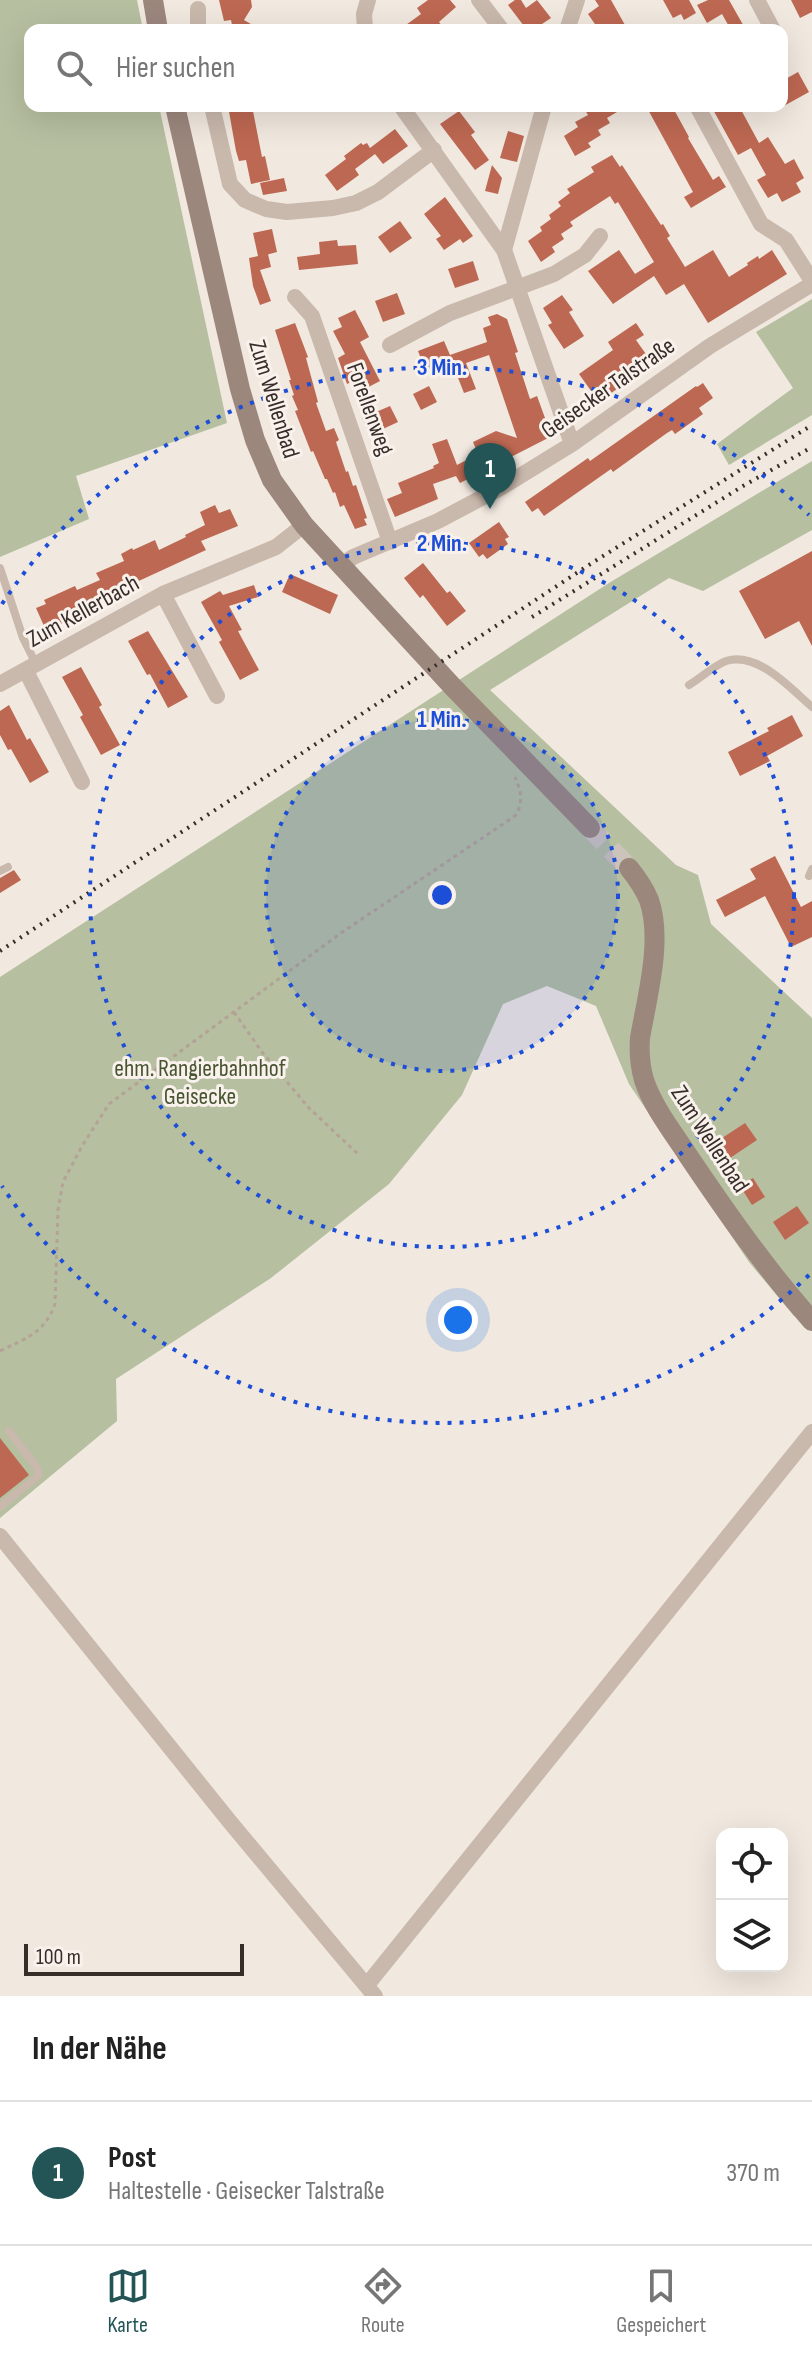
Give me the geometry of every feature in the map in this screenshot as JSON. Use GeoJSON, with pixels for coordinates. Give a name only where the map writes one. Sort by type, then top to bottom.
{"type":"FeatureCollection","features":[{"type":"Feature","properties":{"kind":"main road"},"geometry":{"type":"LineString","coordinates":[[153,0],[157,24]]}},
{"type":"Feature","properties":{"kind":"main road","name":"Zum Wellenbad"},"geometry":{"type":"LineString","coordinates":[[176,112],[240,389],[255,440],[272,480],[304,525],[452,686],[590,828]]}},
{"type":"Feature","properties":{"kind":"main road","name":"Zum Wellenbad"},"geometry":{"type":"LineString","coordinates":[[629,868],[648,899],[654,928],[639,1052],[644,1081],[668,1126],[710,1189],[762,1261],[812,1321]]}},
{"type":"Feature","properties":{"kind":"street"},"geometry":{"type":"LineString","coordinates":[[365,24],[368,0]]}},
{"type":"Feature","properties":{"kind":"street"},"geometry":{"type":"LineString","coordinates":[[479,0],[497,24]]}},
{"type":"Feature","properties":{"kind":"street"},"geometry":{"type":"LineString","coordinates":[[569,24],[577,0]]}},
{"type":"Feature","properties":{"kind":"street"},"geometry":{"type":"LineString","coordinates":[[757,0],[770,24]]}},
{"type":"Feature","properties":{"kind":"street"},"geometry":{"type":"LineString","coordinates":[[198,9],[198,24]]}},
{"type":"Feature","properties":{"kind":"street"},"geometry":{"type":"LineString","coordinates":[[213,112],[230,184],[245,200],[266,209],[287,212],[356,203],[378,192],[434,150]]}},
{"type":"Feature","properties":{"kind":"street"},"geometry":{"type":"LineString","coordinates":[[406,112],[504,250],[572,444]]}},
{"type":"Feature","properties":{"kind":"street"},"geometry":{"type":"LineString","coordinates":[[504,250],[542,112]]}},
{"type":"Feature","properties":{"kind":"street"},"geometry":{"type":"LineString","coordinates":[[700,112],[761,224],[786,240],[812,283]]}},
{"type":"Feature","properties":{"kind":"street"},"geometry":{"type":"LineString","coordinates":[[390,345],[450,313],[554,274],[585,255],[600,236]]}},
{"type":"Feature","properties":{"kind":"street","name":"Geisecker Talstraße"},"geometry":{"type":"LineString","coordinates":[[342,565],[365,551],[485,496],[572,444],[710,346],[812,283]]}},
{"type":"Feature","properties":{"kind":"street","name":"Forellenweg"},"geometry":{"type":"LineString","coordinates":[[295,297],[312,316],[390,542]]}},
{"type":"Feature","properties":{"kind":"street","name":"Zum Kellerbach"},"geometry":{"type":"LineString","coordinates":[[0,684],[163,594],[276,547],[304,525]]}},
{"type":"Feature","properties":{"kind":"street","name":"Zum Kellerbach"},"geometry":{"type":"LineString","coordinates":[[163,594],[217,696]]}},
{"type":"Feature","properties":{"kind":"street","name":"Zum Kellerbach"},"geometry":{"type":"LineString","coordinates":[[31,668],[82,782]]}},
{"type":"Feature","properties":{"kind":"street"},"geometry":{"type":"LineString","coordinates":[[0,1536],[230,1822],[371,1991],[812,1432]]}},
{"type":"Feature","properties":{"kind":"lane"},"geometry":{"type":"LineString","coordinates":[[0,568],[31,668]]}},
{"type":"Feature","properties":{"kind":"lane"},"geometry":{"type":"LineString","coordinates":[[689,685],[726,661],[744,660],[769,669],[812,707]]}},
{"type":"Feature","properties":{"kind":"lane"},"geometry":{"type":"LineString","coordinates":[[0,1507],[38,1476],[38,1469],[9,1431]]}},
{"type":"Feature","properties":{"kind":"path"},"geometry":{"type":"LineString","coordinates":[[0,1351],[39,1332],[50,1319],[55,1304],[58,1210],[63,1182],[109,1104],[393,898],[515,816],[520,808],[521,796],[514,775]]}},
{"type":"Feature","properties":{"kind":"path"},"geometry":{"type":"LineString","coordinates":[[234,1011],[262,1052],[309,1108],[358,1154]]}},
{"type":"Feature","properties":{"kind":"green space"},"geometry":{"type":"Polygon","coordinates":[[[0,0],[137,0],[142,24],[24,24],[24,112],[160,112],[227,423],[76,476],[89,519],[0,557],[0,0]]]}},
{"type":"Feature","properties":{"kind":"green space"},"geometry":{"type":"Polygon","coordinates":[[[812,299],[812,415],[729,465],[717,444],[793,388],[756,332],[812,299]]]}},
{"type":"Feature","properties":{"kind":"green space","name":"ehm. Rangierbahnhof Geisecke"},"geometry":{"type":"Polygon","coordinates":[[[812,461],[812,530],[703,591],[669,578],[490,690],[676,865],[698,875],[711,924],[812,1018],[812,1308],[794,1316],[749,1262],[629,1084],[596,1006],[547,986],[503,1004],[462,1095],[389,1184],[271,1278],[116,1379],[117,1421],[0,1518],[0,977],[609,583],[812,461]]]}},
{"type":"Feature","properties":{"kind":"building"},"geometry":{"type":"Polygon","coordinates":[[[219,0],[251,0],[252,7],[244,20],[251,24],[224,21],[219,0]]]}},
{"type":"Feature","properties":{"kind":"building"},"geometry":{"type":"Polygon","coordinates":[[[428,0],[450,0],[456,7],[439,22],[440,24],[407,24],[421,14],[417,8],[428,0]]]}},
{"type":"Feature","properties":{"kind":"building"},"geometry":{"type":"Polygon","coordinates":[[[521,0],[526,8],[537,0],[551,18],[542,24],[522,24],[508,5],[521,0]]]}},
{"type":"Feature","properties":{"kind":"building"},"geometry":{"type":"Polygon","coordinates":[[[595,0],[611,0],[624,24],[595,24],[588,14],[599,6],[595,0]]]}},
{"type":"Feature","properties":{"kind":"building"},"geometry":{"type":"Polygon","coordinates":[[[663,0],[689,0],[696,13],[684,20],[681,14],[673,18],[663,0]]]}},
{"type":"Feature","properties":{"kind":"building"},"geometry":{"type":"Polygon","coordinates":[[[708,0],[729,0],[743,24],[728,24],[722,14],[707,23],[697,5],[708,0]]]}},
{"type":"Feature","properties":{"kind":"building"},"geometry":{"type":"Polygon","coordinates":[[[791,0],[812,0],[812,12],[800,18],[791,0]]]}},
{"type":"Feature","properties":{"kind":"building"},"geometry":{"type":"Polygon","coordinates":[[[798,72],[809,92],[788,104],[788,78],[798,72]]]}},
{"type":"Feature","properties":{"kind":"building"},"geometry":{"type":"Polygon","coordinates":[[[229,112],[253,112],[270,180],[251,184],[246,160],[239,161],[229,112]]]}},
{"type":"Feature","properties":{"kind":"building"},"geometry":{"type":"Polygon","coordinates":[[[460,112],[475,132],[471,135],[489,160],[475,170],[440,124],[460,112]]]}},
{"type":"Feature","properties":{"kind":"building"},"geometry":{"type":"Polygon","coordinates":[[[586,112],[617,112],[607,118],[610,123],[598,130],[601,135],[588,143],[591,147],[575,156],[564,136],[578,127],[575,122],[588,115],[586,112]]]}},
{"type":"Feature","properties":{"kind":"building"},"geometry":{"type":"Polygon","coordinates":[[[649,112],[675,112],[713,180],[719,176],[726,187],[691,208],[684,197],[693,192],[649,112]]]}},
{"type":"Feature","properties":{"kind":"building"},"geometry":{"type":"Polygon","coordinates":[[[714,112],[742,112],[759,143],[768,137],[785,164],[794,159],[804,178],[796,183],[801,192],[782,202],[777,193],[768,198],[757,180],[766,175],[751,148],[738,155],[714,112]]]}},
{"type":"Feature","properties":{"kind":"building"},"geometry":{"type":"Polygon","coordinates":[[[395,129],[408,146],[383,164],[375,154],[355,169],[359,175],[337,191],[325,175],[361,143],[367,143],[370,148],[395,129]]]}},
{"type":"Feature","properties":{"kind":"building"},"geometry":{"type":"Polygon","coordinates":[[[508,131],[524,136],[517,162],[500,158],[508,131]]]}},
{"type":"Feature","properties":{"kind":"building"},"geometry":{"type":"Polygon","coordinates":[[[612,155],[663,224],[670,236],[667,238],[685,267],[713,250],[729,277],[772,250],[787,274],[708,323],[684,284],[666,295],[654,276],[613,304],[588,271],[619,250],[635,274],[654,262],[618,202],[615,204],[610,196],[570,222],[573,226],[561,234],[564,239],[552,247],[555,252],[541,262],[528,241],[542,231],[540,227],[551,219],[549,215],[561,206],[558,202],[570,193],[567,189],[594,172],[591,167],[612,155]]]}},
{"type":"Feature","properties":{"kind":"building"},"geometry":{"type":"Polygon","coordinates":[[[492,165],[502,178],[498,194],[485,191],[492,165]]]}},
{"type":"Feature","properties":{"kind":"building"},"geometry":{"type":"Polygon","coordinates":[[[284,178],[287,191],[263,195],[260,183],[284,178]]]}},
{"type":"Feature","properties":{"kind":"building"},"geometry":{"type":"Polygon","coordinates":[[[445,197],[473,236],[463,243],[460,239],[444,250],[436,239],[441,236],[424,214],[445,197]]]}},
{"type":"Feature","properties":{"kind":"building"},"geometry":{"type":"Polygon","coordinates":[[[400,221],[412,238],[390,253],[378,237],[400,221]]]}},
{"type":"Feature","properties":{"kind":"building"},"geometry":{"type":"Polygon","coordinates":[[[272,229],[277,252],[268,254],[271,267],[260,270],[271,301],[260,305],[253,286],[249,258],[258,256],[253,233],[272,229]]]}},
{"type":"Feature","properties":{"kind":"building"},"geometry":{"type":"Polygon","coordinates":[[[337,240],[338,246],[356,245],[358,264],[299,270],[297,257],[320,254],[319,242],[337,240]]]}},
{"type":"Feature","properties":{"kind":"building"},"geometry":{"type":"Polygon","coordinates":[[[473,261],[479,280],[455,288],[448,269],[473,261]]]}},
{"type":"Feature","properties":{"kind":"building"},"geometry":{"type":"Polygon","coordinates":[[[397,293],[405,314],[383,322],[375,301],[397,293]]]}},
{"type":"Feature","properties":{"kind":"building"},"geometry":{"type":"Polygon","coordinates":[[[562,295],[573,310],[569,312],[584,336],[564,349],[548,325],[552,323],[543,308],[562,295]]]}},
{"type":"Feature","properties":{"kind":"building"},"geometry":{"type":"Polygon","coordinates":[[[355,310],[369,337],[360,342],[380,381],[359,392],[353,381],[347,384],[338,358],[345,354],[333,331],[342,327],[338,318],[355,310]]]}},
{"type":"Feature","properties":{"kind":"building"},"geometry":{"type":"Polygon","coordinates":[[[497,314],[507,319],[530,399],[537,396],[545,418],[542,419],[552,436],[460,483],[456,476],[433,484],[438,499],[395,517],[387,499],[402,493],[398,483],[439,463],[432,444],[447,439],[457,465],[478,454],[473,442],[496,431],[517,438],[489,355],[466,363],[476,389],[464,393],[451,360],[425,369],[418,351],[444,341],[450,355],[487,342],[483,328],[491,325],[488,317],[497,314]]]}},
{"type":"Feature","properties":{"kind":"building"},"geometry":{"type":"Polygon","coordinates":[[[295,323],[308,357],[316,403],[326,431],[334,428],[346,472],[353,486],[356,485],[367,518],[364,519],[367,525],[355,529],[311,452],[295,411],[298,410],[292,396],[291,380],[275,330],[295,323]]]}},
{"type":"Feature","properties":{"kind":"building"},"geometry":{"type":"Polygon","coordinates":[[[636,323],[644,335],[636,340],[648,357],[617,380],[621,386],[599,402],[579,374],[613,350],[608,342],[636,323]]]}},
{"type":"Feature","properties":{"kind":"building"},"geometry":{"type":"Polygon","coordinates":[[[703,383],[713,398],[699,408],[703,414],[675,434],[672,430],[667,433],[544,516],[538,508],[532,512],[525,502],[703,383]]]}},
{"type":"Feature","properties":{"kind":"building"},"geometry":{"type":"Polygon","coordinates":[[[429,386],[437,402],[421,410],[413,394],[429,386]]]}},
{"type":"Feature","properties":{"kind":"building"},"geometry":{"type":"Polygon","coordinates":[[[390,406],[398,422],[383,429],[387,437],[375,444],[362,418],[390,406]]]}},
{"type":"Feature","properties":{"kind":"building"},"geometry":{"type":"Polygon","coordinates":[[[215,505],[219,513],[230,509],[238,526],[201,541],[206,550],[117,591],[119,594],[78,617],[55,626],[54,622],[44,626],[36,608],[46,604],[44,600],[75,586],[77,590],[100,580],[96,573],[124,561],[121,554],[132,548],[155,540],[159,550],[186,537],[205,525],[200,512],[215,505]]]}},
{"type":"Feature","properties":{"kind":"building"},"geometry":{"type":"Polygon","coordinates":[[[499,522],[509,537],[505,539],[508,544],[487,559],[483,554],[479,557],[469,543],[499,522]]]}},
{"type":"Feature","properties":{"kind":"building"},"geometry":{"type":"Polygon","coordinates":[[[812,551],[812,646],[799,621],[765,639],[739,591],[812,551]]]}},
{"type":"Feature","properties":{"kind":"building"},"geometry":{"type":"Polygon","coordinates":[[[423,563],[466,611],[447,626],[423,595],[420,598],[404,578],[423,563]]]}},
{"type":"Feature","properties":{"kind":"building"},"geometry":{"type":"Polygon","coordinates":[[[290,574],[338,595],[330,614],[282,592],[290,574]]]}},
{"type":"Feature","properties":{"kind":"building"},"geometry":{"type":"Polygon","coordinates":[[[254,585],[258,597],[229,606],[242,630],[238,631],[259,670],[240,680],[201,602],[220,591],[223,595],[254,585]]]}},
{"type":"Feature","properties":{"kind":"building"},"geometry":{"type":"Polygon","coordinates":[[[148,631],[188,697],[168,708],[128,641],[148,631]]]}},
{"type":"Feature","properties":{"kind":"building"},"geometry":{"type":"Polygon","coordinates":[[[81,667],[120,745],[101,755],[62,677],[81,667]]]}},
{"type":"Feature","properties":{"kind":"building"},"geometry":{"type":"Polygon","coordinates":[[[9,705],[27,740],[30,738],[49,772],[30,783],[0,735],[0,711],[9,705]]]}},
{"type":"Feature","properties":{"kind":"building"},"geometry":{"type":"Polygon","coordinates":[[[792,715],[803,736],[767,756],[770,761],[740,776],[728,752],[792,715]]]}},
{"type":"Feature","properties":{"kind":"building"},"geometry":{"type":"Polygon","coordinates":[[[775,856],[801,907],[812,901],[812,937],[791,947],[765,896],[725,917],[716,900],[756,879],[750,869],[775,856]]]}},
{"type":"Feature","properties":{"kind":"building"},"geometry":{"type":"Polygon","coordinates":[[[14,870],[21,880],[0,893],[0,878],[14,870]]]}},
{"type":"Feature","properties":{"kind":"building"},"geometry":{"type":"Polygon","coordinates":[[[745,1123],[757,1140],[724,1162],[713,1144],[745,1123]]]}},
{"type":"Feature","properties":{"kind":"building"},"geometry":{"type":"Polygon","coordinates":[[[753,1178],[765,1197],[752,1205],[740,1186],[753,1178]]]}},
{"type":"Feature","properties":{"kind":"building"},"geometry":{"type":"Polygon","coordinates":[[[797,1206],[809,1223],[785,1240],[773,1222],[797,1206]]]}},
{"type":"Feature","properties":{"kind":"building"},"geometry":{"type":"Polygon","coordinates":[[[0,1438],[29,1475],[0,1498],[0,1438]]]}},
{"type":"Feature","properties":{"kind":"tunnel"},"geometry":{"type":"LineString","coordinates":[[590,828],[629,868]]}},
{"type":"Feature","properties":{"kind":"railway"},"geometry":{"type":"LineString","coordinates":[[0,951],[595,561],[812,425]]}},
{"type":"Feature","properties":{"kind":"railway"},"geometry":{"type":"LineString","coordinates":[[532,617],[743,486],[812,447]]}},
{"type":"Feature","properties":{"kind":"place","name":"Post"},"geometry":{"type":"Point","coordinates":[490,509]}}]}
